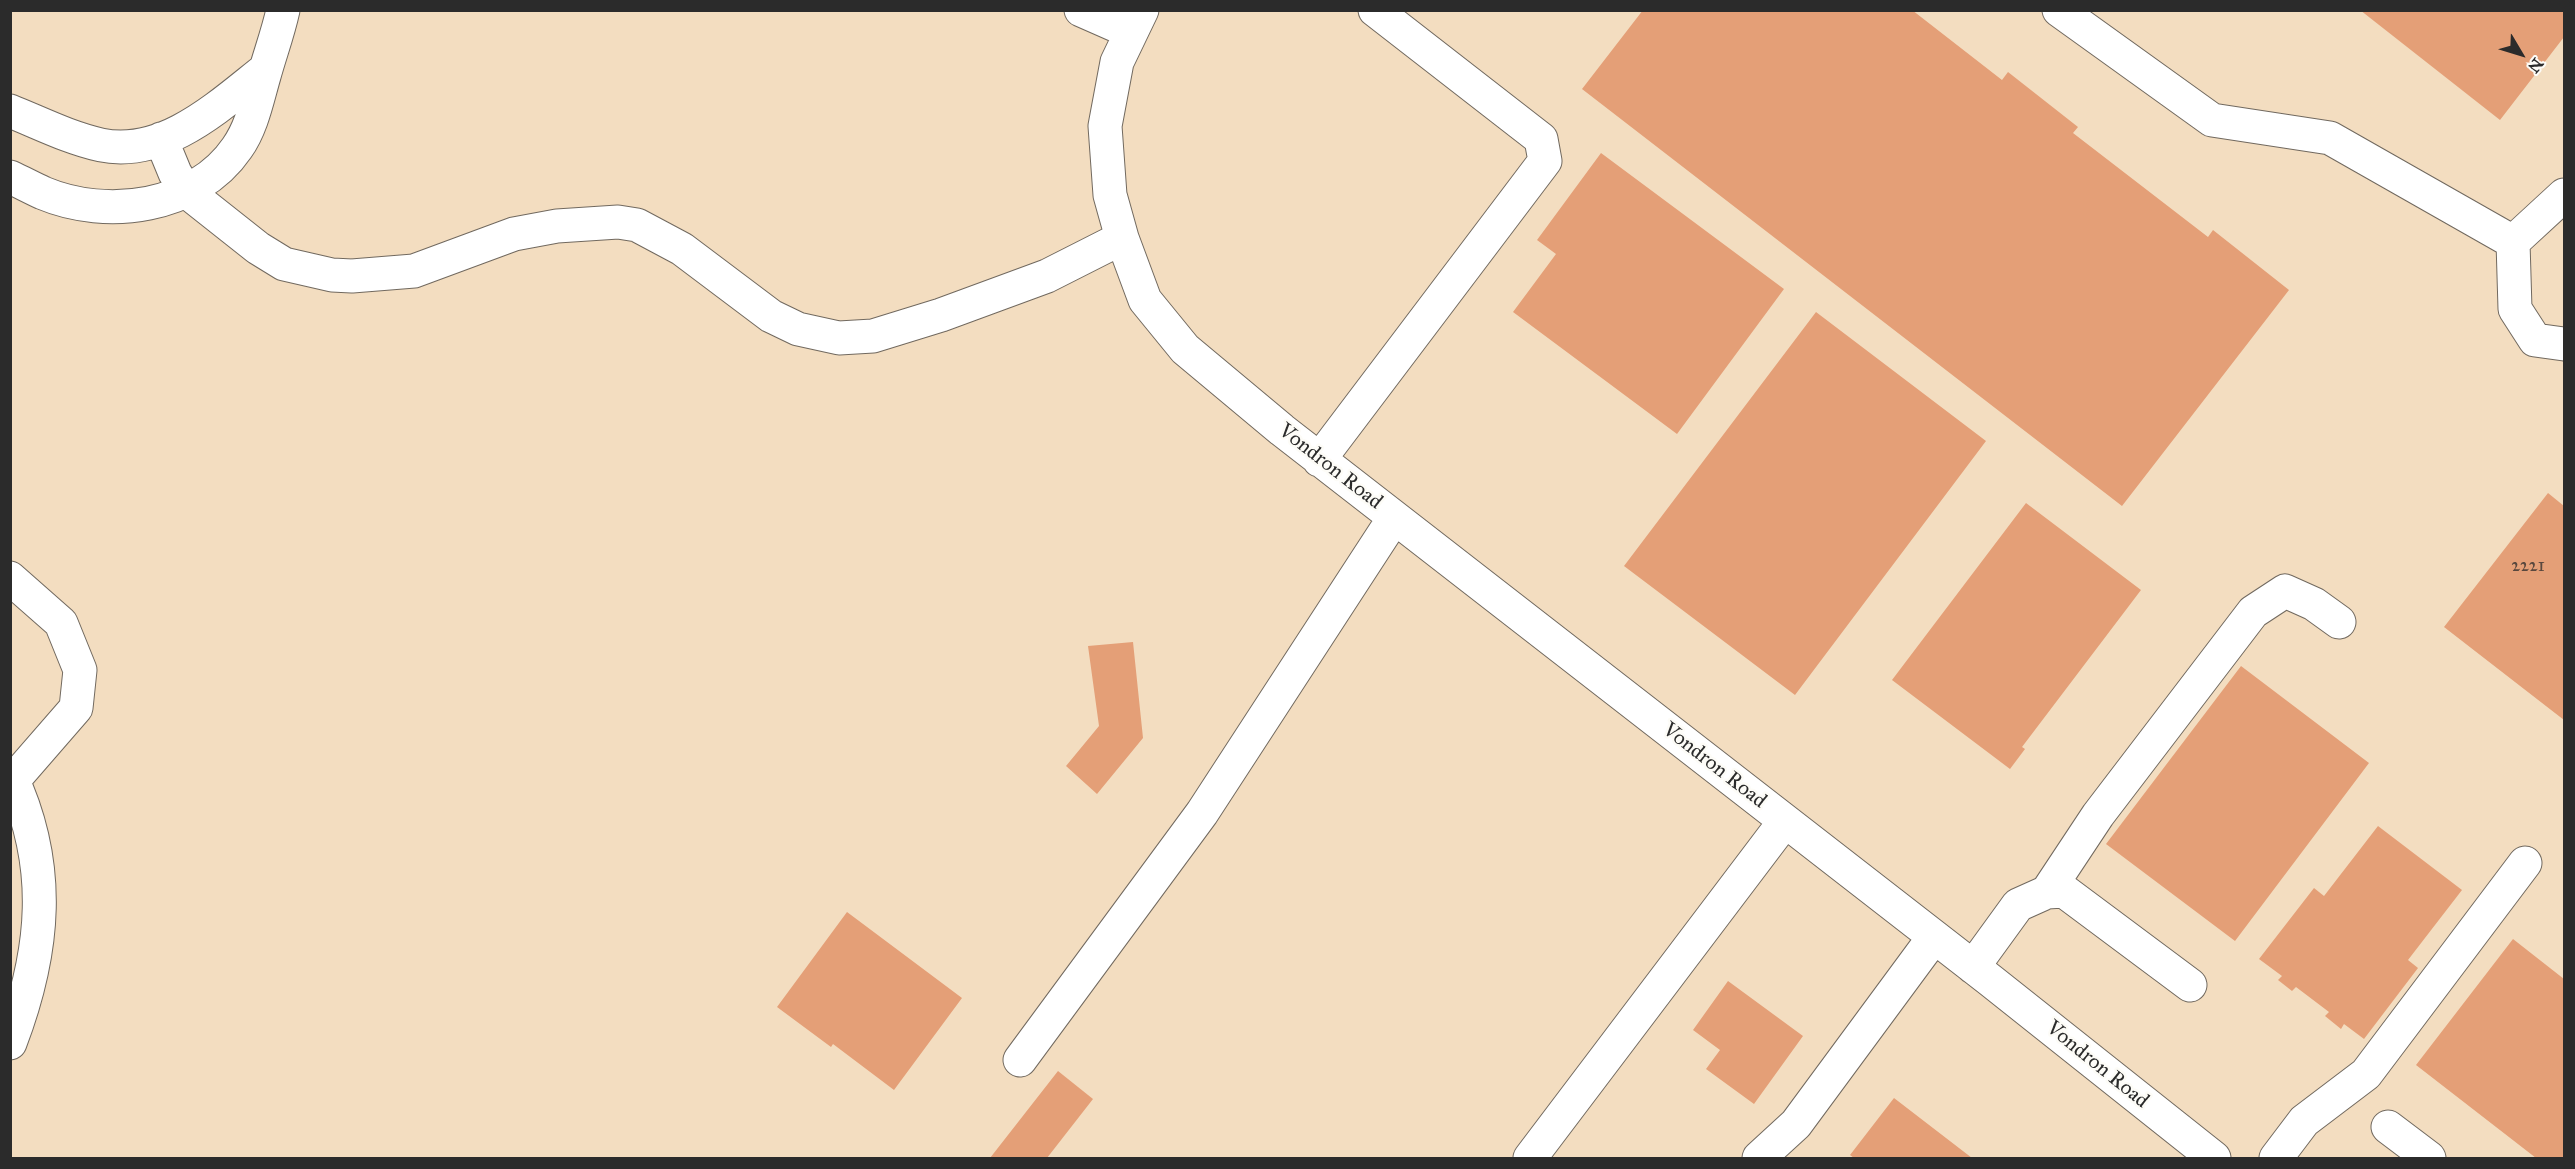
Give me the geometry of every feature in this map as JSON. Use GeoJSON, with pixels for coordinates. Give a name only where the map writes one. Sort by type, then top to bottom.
{"type":"FeatureCollection","features":[{"type":"Feature","properties":{"kind":"street"},"geometry":{"type":"LineString","coordinates":[[10,177],[44,194],[104,207],[170,199],[186,190],[217,171],[237,148],[249,126],[277,40],[283,10]]}},
{"type":"Feature","properties":{"kind":"street"},"geometry":{"type":"LineString","coordinates":[[1081,10],[1137,21]]}},
{"type":"Feature","properties":{"kind":"street"},"geometry":{"type":"LineString","coordinates":[[1319,460],[1545,161],[1541,139],[1375,10]]}},
{"type":"Feature","properties":{"kind":"street"},"geometry":{"type":"LineString","coordinates":[[2059,10],[2212,120],[2330,138],[2513,242]]}},
{"type":"Feature","properties":{"kind":"street","name":"Vondron Road"},"geometry":{"type":"LineString","coordinates":[[1137,21],[1117,62],[1105,126],[1110,195],[1122,238],[1145,300],[1185,349],[1319,460],[1973,967],[2214,1158]]}},
{"type":"Feature","properties":{"kind":"street"},"geometry":{"type":"LineString","coordinates":[[10,111],[76,138],[103,146],[135,147],[172,136],[219,106],[266,69]]}},
{"type":"Feature","properties":{"kind":"street"},"geometry":{"type":"LineString","coordinates":[[161,139],[175,174],[186,190],[258,248],[284,264],[332,275],[414,271],[514,234],[557,226],[618,222],[637,225],[682,249],[771,316],[798,329],[839,338],[873,336],[941,315],[1047,276],[1122,238]]}},
{"type":"Feature","properties":{"kind":"street"},"geometry":{"type":"LineString","coordinates":[[2565,195],[2513,242],[2515,309],[2535,340],[2565,344]]}},
{"type":"Feature","properties":{"kind":"street"},"geometry":{"type":"LineString","coordinates":[[1020,1060],[1202,813],[1394,518]]}},
{"type":"Feature","properties":{"kind":"street"},"geometry":{"type":"LineString","coordinates":[[10,578],[61,623],[80,670],[76,708],[11,780],[20,796],[33,845],[41,914],[35,963],[24,1007],[10,1043]]}},
{"type":"Feature","properties":{"kind":"street"},"geometry":{"type":"LineString","coordinates":[[2047,892],[2098,815],[2253,612],[2285,591],[2314,604],[2339,622]]}},
{"type":"Feature","properties":{"kind":"street"},"geometry":{"type":"LineString","coordinates":[[1530,1158],[1785,821]]}},
{"type":"Feature","properties":{"kind":"street"},"geometry":{"type":"LineString","coordinates":[[2276,1158],[2304,1121],[2366,1074],[2525,863]]}},
{"type":"Feature","properties":{"kind":"street"},"geometry":{"type":"LineString","coordinates":[[1973,967],[2018,905],[2047,892],[2064,891],[2190,985]]}},
{"type":"Feature","properties":{"kind":"street"},"geometry":{"type":"LineString","coordinates":[[1759,1158],[1796,1124],[1934,937]]}},
{"type":"Feature","properties":{"kind":"street"},"geometry":{"type":"LineString","coordinates":[[2388,1127],[2429,1158]]}},
{"type":"Feature","properties":{"kind":"building"},"geometry":{"type":"Polygon","coordinates":[[[1643,10],[1912,10],[2002,80],[2008,72],[2078,127],[2073,133],[2208,237],[2213,230],[2289,290],[2122,506],[1582,89],[1643,10]]]}},
{"type":"Feature","properties":{"kind":"building"},"geometry":{"type":"Polygon","coordinates":[[[2360,10],[2564,10],[2564,37],[2500,120],[2360,10]]]}},
{"type":"Feature","properties":{"kind":"building"},"geometry":{"type":"Polygon","coordinates":[[[1601,153],[1784,289],[1677,434],[1513,312],[1556,254],[1537,240],[1601,153]]]}},
{"type":"Feature","properties":{"kind":"building"},"geometry":{"type":"Polygon","coordinates":[[[1816,312],[1986,441],[1795,695],[1624,566],[1816,312]]]}},
{"type":"Feature","properties":{"kind":"building"},"geometry":{"type":"Polygon","coordinates":[[[2548,493],[2564,506],[2564,720],[2444,627],[2548,493]]]}},
{"type":"Feature","properties":{"kind":"building"},"geometry":{"type":"Polygon","coordinates":[[[2026,503],[2141,590],[2022,747],[2025,749],[2010,769],[1892,680],[2026,503]]]}},
{"type":"Feature","properties":{"kind":"building"},"geometry":{"type":"Polygon","coordinates":[[[1133,642],[1143,738],[1097,794],[1066,766],[1099,726],[1088,646],[1133,642]]]}},
{"type":"Feature","properties":{"kind":"building"},"geometry":{"type":"Polygon","coordinates":[[[2241,666],[2369,763],[2235,941],[2106,844],[2241,666]]]}},
{"type":"Feature","properties":{"kind":"building"},"geometry":{"type":"Polygon","coordinates":[[[2378,826],[2462,890],[2408,960],[2418,968],[2364,1039],[2344,1024],[2341,1029],[2325,1016],[2329,1012],[2296,987],[2292,991],[2278,980],[2282,976],[2259,959],[2314,888],[2324,896],[2378,826]]]}},
{"type":"Feature","properties":{"kind":"building"},"geometry":{"type":"Polygon","coordinates":[[[847,912],[962,998],[894,1090],[833,1044],[831,1047],[777,1007],[847,912]]]}},
{"type":"Feature","properties":{"kind":"building"},"geometry":{"type":"Polygon","coordinates":[[[2513,939],[2564,979],[2564,1158],[2536,1158],[2416,1065],[2513,939]]]}},
{"type":"Feature","properties":{"kind":"building"},"geometry":{"type":"Polygon","coordinates":[[[1728,981],[1803,1036],[1754,1104],[1706,1069],[1720,1050],[1693,1030],[1728,981]]]}},
{"type":"Feature","properties":{"kind":"building"},"geometry":{"type":"Polygon","coordinates":[[[1058,1071],[1093,1099],[1047,1158],[990,1158],[1058,1071]]]}},
{"type":"Feature","properties":{"kind":"building"},"geometry":{"type":"Polygon","coordinates":[[[1894,1098],[1972,1158],[1854,1158],[1850,1155],[1894,1098]]]}}]}
